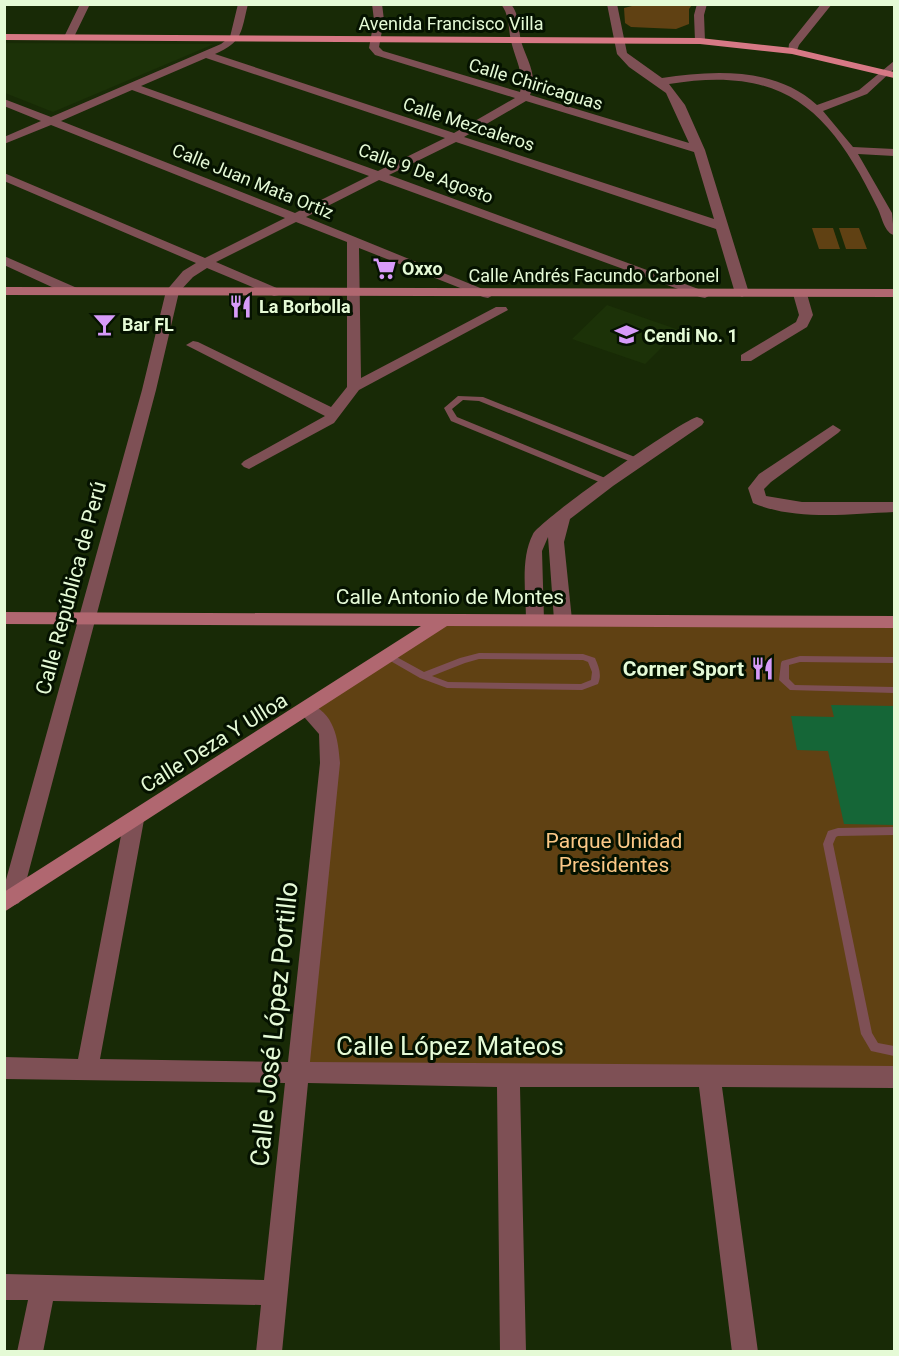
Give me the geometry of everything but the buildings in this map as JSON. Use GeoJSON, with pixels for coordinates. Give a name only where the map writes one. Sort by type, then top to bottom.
{"type":"FeatureCollection","features":[{"type":"Feature","properties":{"kind":"main road","name":"Avenida Francisco Villa"},"geometry":{"type":"LineString","coordinates":[[4,29],[71,33],[699,38],[793,48],[892,69]]}},
{"type":"Feature","properties":{"kind":"main road","name":"Avenida Francisco Villa"},"geometry":{"type":"LineString","coordinates":[[4,37],[71,33]]}},
{"type":"Feature","properties":{"kind":"main road","name":"Calle Andrés Facundo Carbonel"},"geometry":{"type":"LineString","coordinates":[[4,291],[488,294],[894,293]]}},
{"type":"Feature","properties":{"kind":"main road","name":"Calle Antonio de Montes"},"geometry":{"type":"LineString","coordinates":[[4,618],[894,622]]}},
{"type":"Feature","properties":{"kind":"main road","name":"Calle Deza Y Ulloa"},"geometry":{"type":"LineString","coordinates":[[8,900],[390,657],[445,619]]}},
{"type":"Feature","properties":{"kind":"street"},"geometry":{"type":"LineString","coordinates":[[71,33],[85,4]]}},
{"type":"Feature","properties":{"kind":"street"},"geometry":{"type":"LineString","coordinates":[[4,141],[207,55],[236,35],[243,4]]}},
{"type":"Feature","properties":{"kind":"street"},"geometry":{"type":"LineString","coordinates":[[377,4],[377,36]]}},
{"type":"Feature","properties":{"kind":"street"},"geometry":{"type":"LineString","coordinates":[[173,291],[188,274],[205,263],[454,138],[523,98],[527,81],[513,16],[506,4]]}},
{"type":"Feature","properties":{"kind":"street"},"geometry":{"type":"LineString","coordinates":[[612,4],[617,37],[625,58],[660,82],[677,100],[721,226],[736,293]]}},
{"type":"Feature","properties":{"kind":"street"},"geometry":{"type":"LineString","coordinates":[[699,38],[702,4]]}},
{"type":"Feature","properties":{"kind":"street"},"geometry":{"type":"LineString","coordinates":[[793,48],[827,4]]}},
{"type":"Feature","properties":{"kind":"street","name":"Calle Chiricaguas"},"geometry":{"type":"LineString","coordinates":[[377,36],[374,48],[380,53],[523,98],[693,146]]}},
{"type":"Feature","properties":{"kind":"street","name":"Calle Mezcaleros"},"geometry":{"type":"LineString","coordinates":[[207,55],[721,226]]}},
{"type":"Feature","properties":{"kind":"street"},"geometry":{"type":"LineString","coordinates":[[814,111],[863,92],[892,69]]}},
{"type":"Feature","properties":{"kind":"street"},"geometry":{"type":"LineString","coordinates":[[660,82],[706,75],[762,82],[788,89],[814,111],[850,150],[888,203],[894,231]]}},
{"type":"Feature","properties":{"kind":"street","name":"Calle 9 De Agosto"},"geometry":{"type":"LineString","coordinates":[[134,87],[705,294]]}},
{"type":"Feature","properties":{"kind":"street","name":"Calle Juan Mata Ortiz"},"geometry":{"type":"LineString","coordinates":[[4,102],[488,294]]}},
{"type":"Feature","properties":{"kind":"street"},"geometry":{"type":"LineString","coordinates":[[693,146],[708,222],[736,293]]}},
{"type":"Feature","properties":{"kind":"street"},"geometry":{"type":"LineString","coordinates":[[850,150],[894,152]]}},
{"type":"Feature","properties":{"kind":"street"},"geometry":{"type":"LineString","coordinates":[[4,176],[274,292]]}},
{"type":"Feature","properties":{"kind":"street"},"geometry":{"type":"LineString","coordinates":[[353,240],[351,292],[354,387]]}},
{"type":"Feature","properties":{"kind":"street"},"geometry":{"type":"LineString","coordinates":[[4,260],[72,291]]}},
{"type":"Feature","properties":{"kind":"street","name":"Calle República de Perú"},"geometry":{"type":"LineString","coordinates":[[8,900],[149,390],[173,291]]}},
{"type":"Feature","properties":{"kind":"street"},"geometry":{"type":"LineString","coordinates":[[746,358],[802,324],[806,315],[800,294]]}},
{"type":"Feature","properties":{"kind":"street"},"geometry":{"type":"LineString","coordinates":[[249,464],[335,415],[354,387],[501,310]]}},
{"type":"Feature","properties":{"kind":"street"},"geometry":{"type":"LineString","coordinates":[[193,345],[335,415]]}},
{"type":"Feature","properties":{"kind":"street"},"geometry":{"type":"LineString","coordinates":[[535,620],[534,550],[537,540],[563,515],[607,482],[697,422]]}},
{"type":"Feature","properties":{"kind":"street"},"geometry":{"type":"LineString","coordinates":[[833,430],[765,478],[756,488],[759,499],[768,504],[787,507],[894,507]]}},
{"type":"Feature","properties":{"kind":"street"},"geometry":{"type":"LineString","coordinates":[[563,515],[556,542],[563,620]]}},
{"type":"Feature","properties":{"kind":"street","name":"Calle José López Portillo"},"geometry":{"type":"LineString","coordinates":[[269,1352],[330,762],[328,732],[307,710]]}},
{"type":"Feature","properties":{"kind":"street"},"geometry":{"type":"LineString","coordinates":[[87,1068],[134,820]]}},
{"type":"Feature","properties":{"kind":"street","name":"Calle López Mateos"},"geometry":{"type":"LineString","coordinates":[[4,1068],[508,1076],[894,1077]]}},
{"type":"Feature","properties":{"kind":"street"},"geometry":{"type":"LineString","coordinates":[[508,1076],[513,1352]]}},
{"type":"Feature","properties":{"kind":"street"},"geometry":{"type":"LineString","coordinates":[[709,1076],[745,1352]]}},
{"type":"Feature","properties":{"kind":"street"},"geometry":{"type":"LineString","coordinates":[[4,1287],[275,1293]]}},
{"type":"Feature","properties":{"kind":"street"},"geometry":{"type":"LineString","coordinates":[[30,1352],[43,1288]]}},
{"type":"Feature","properties":{"kind":"lane"},"geometry":{"type":"LineString","coordinates":[[607,482],[454,419],[448,408],[461,398],[480,399],[637,461]]}},
{"type":"Feature","properties":{"kind":"lane"},"geometry":{"type":"LineString","coordinates":[[390,657],[423,676],[457,686],[582,687],[595,682],[596,672],[592,660],[583,657],[479,657],[463,660],[423,676]]}},
{"type":"Feature","properties":{"kind":"lane"},"geometry":{"type":"LineString","coordinates":[[894,660],[800,659],[785,663],[782,668],[784,680],[793,688],[894,690]]}},
{"type":"Feature","properties":{"kind":"lane"},"geometry":{"type":"LineString","coordinates":[[894,831],[838,832],[832,834],[828,844],[867,1034],[875,1047],[894,1051]]}},
{"type":"Feature","properties":{"kind":"shaded area"},"geometry":{"type":"Polygon","coordinates":[[[4,43],[214,44],[53,112],[5,93],[4,43]]]}},
{"type":"Feature","properties":{"kind":"shaded area","name":"Cendi No. 1"},"geometry":{"type":"Polygon","coordinates":[[[607,305],[679,330],[645,364],[572,339],[607,305]]]}},
{"type":"Feature","properties":{"kind":"green space"},"geometry":{"type":"Polygon","coordinates":[[[636,5],[692,5],[689,9],[689,24],[676,29],[631,27],[625,23],[624,8],[636,5]]]}},
{"type":"Feature","properties":{"kind":"green space"},"geometry":{"type":"Polygon","coordinates":[[[812,228],[833,228],[840,249],[819,249],[812,228]]]}},
{"type":"Feature","properties":{"kind":"green space"},"geometry":{"type":"Polygon","coordinates":[[[839,228],[859,228],[867,249],[846,249],[839,228]]]}},
{"type":"Feature","properties":{"kind":"green space","name":"Parque Unidad Presidentes"},"geometry":{"type":"Polygon","coordinates":[[[441,624],[894,626],[894,1084],[293,1078],[325,725],[311,708],[441,624]]]}},
{"type":"Feature","properties":{"kind":"place","name":"Oxxo"},"geometry":{"type":"Point","coordinates":[384,268]}},
{"type":"Feature","properties":{"kind":"place","name":"La Borbolla"},"geometry":{"type":"Point","coordinates":[241,306]}},
{"type":"Feature","properties":{"kind":"place","name":"Bar FL"},"geometry":{"type":"Point","coordinates":[104,324]}},
{"type":"Feature","properties":{"kind":"place","name":"Cendi No. 1"},"geometry":{"type":"Point","coordinates":[626,335]}},
{"type":"Feature","properties":{"kind":"place","name":"Corner Sport"},"geometry":{"type":"Point","coordinates":[762,669]}}]}
